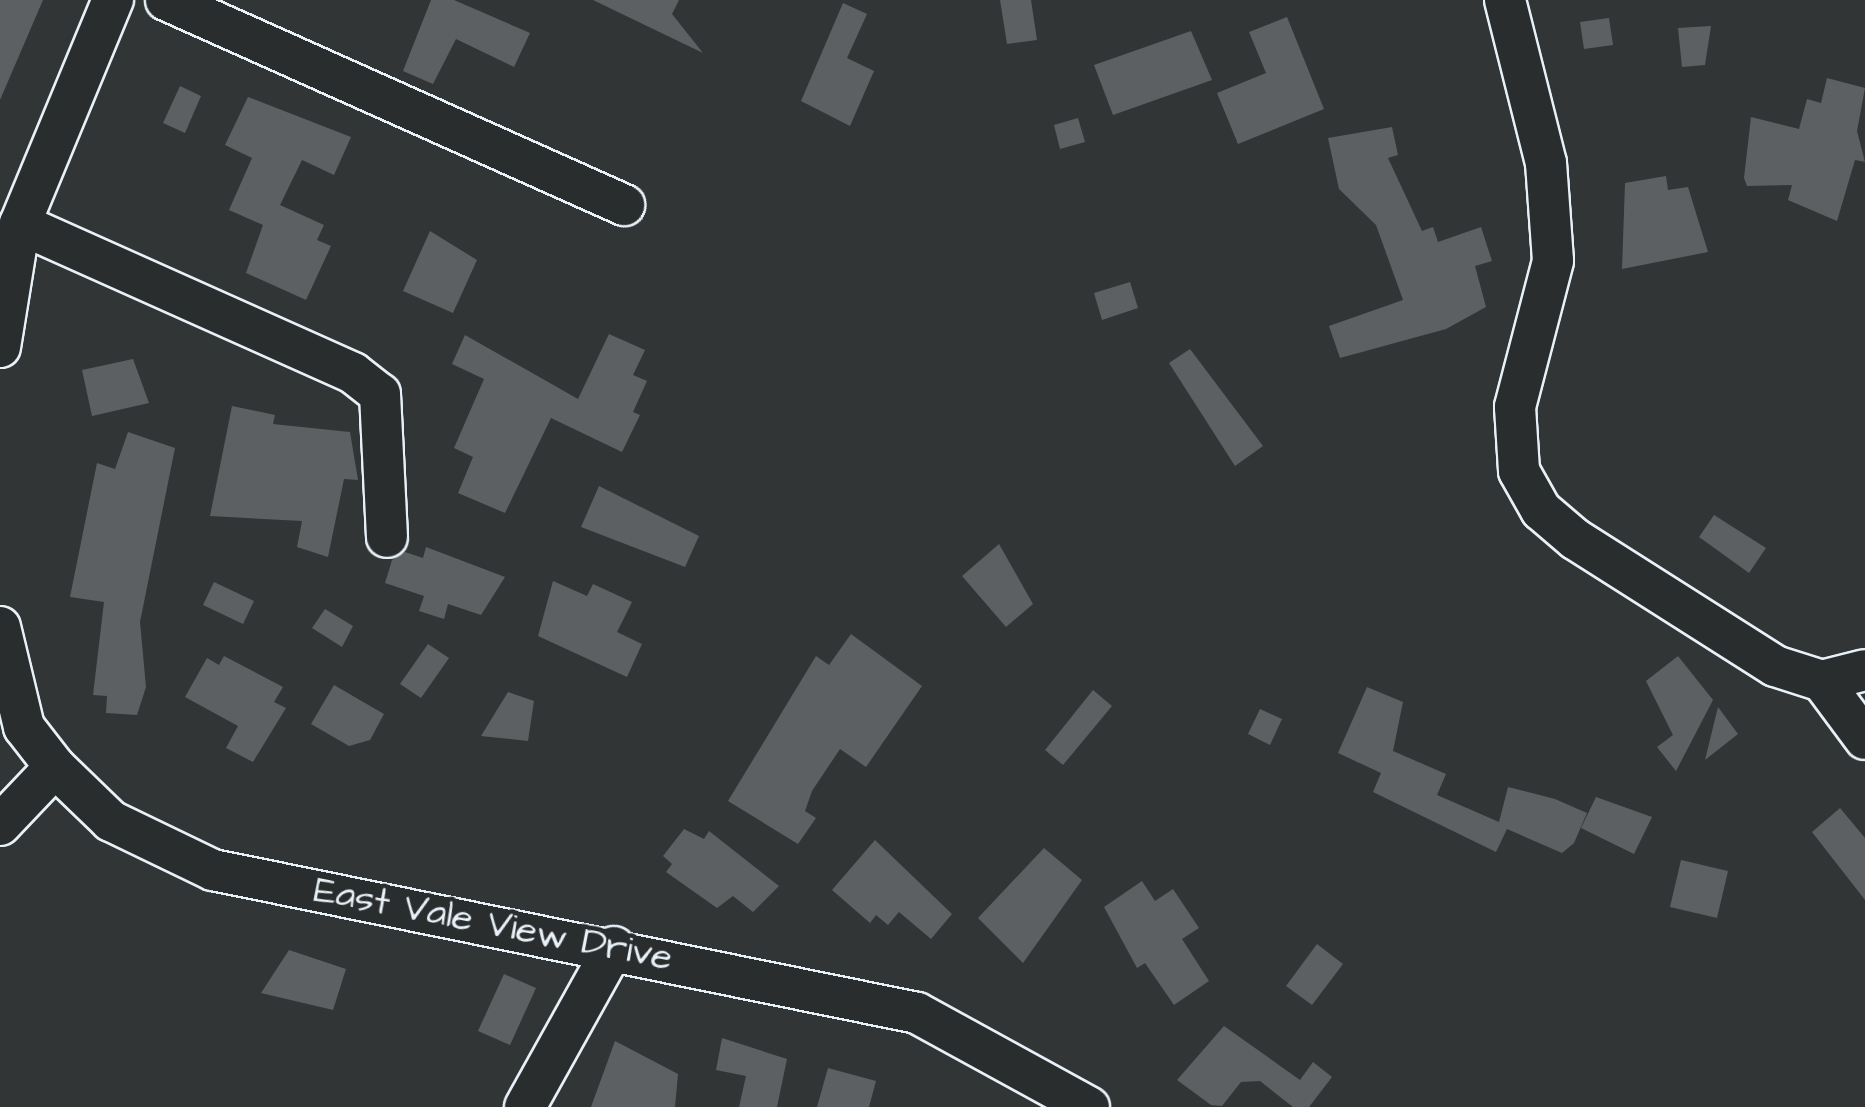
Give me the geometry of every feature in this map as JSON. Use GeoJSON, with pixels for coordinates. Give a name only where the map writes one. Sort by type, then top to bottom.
{"type":"FeatureCollection","features":[{"type":"Feature","properties":{"kind":"street"},"geometry":{"type":"LineString","coordinates":[[0,347],[20,224],[113,0]]}},
{"type":"Feature","properties":{"kind":"street"},"geometry":{"type":"LineString","coordinates":[[166,0],[624,205]]}},
{"type":"Feature","properties":{"kind":"street"},"geometry":{"type":"LineString","coordinates":[[1505,0],[1546,163],[1553,261],[1515,407],[1520,471],[1541,510],[1575,538],[1775,666],[1822,681],[1865,670]]}},
{"type":"Feature","properties":{"kind":"street"},"geometry":{"type":"LineString","coordinates":[[20,224],[353,373],[380,394],[387,537]]}},
{"type":"Feature","properties":{"kind":"street","name":"East Vale View Drive"},"geometry":{"type":"LineString","coordinates":[[0,627],[24,727],[55,767],[111,821],[213,870],[614,947],[917,1014],[998,1049],[1089,1107]]}},
{"type":"Feature","properties":{"kind":"street"},"geometry":{"type":"LineString","coordinates":[[1822,681],[1865,738]]}},
{"type":"Feature","properties":{"kind":"street"},"geometry":{"type":"LineString","coordinates":[[0,825],[55,767]]}},
{"type":"Feature","properties":{"kind":"street"},"geometry":{"type":"LineString","coordinates":[[525,1107],[614,947]]}},
{"type":"Feature","properties":{"kind":"building"},"geometry":{"type":"Polygon","coordinates":[[[0,0],[43,0],[0,100],[0,0]]]}},
{"type":"Feature","properties":{"kind":"building"},"geometry":{"type":"Polygon","coordinates":[[[431,0],[454,0],[530,33],[514,67],[456,39],[433,84],[403,71],[431,0]]]}},
{"type":"Feature","properties":{"kind":"building"},"geometry":{"type":"Polygon","coordinates":[[[593,0],[679,0],[672,14],[703,53],[593,0]]]}},
{"type":"Feature","properties":{"kind":"building"},"geometry":{"type":"Polygon","coordinates":[[[1000,0],[1031,0],[1037,40],[1007,44],[1000,0]]]}},
{"type":"Feature","properties":{"kind":"building"},"geometry":{"type":"Polygon","coordinates":[[[843,3],[867,14],[847,58],[874,71],[850,126],[801,101],[843,3]]]}},
{"type":"Feature","properties":{"kind":"building"},"geometry":{"type":"Polygon","coordinates":[[[1287,17],[1324,109],[1238,144],[1217,93],[1266,73],[1249,32],[1287,17]]]}},
{"type":"Feature","properties":{"kind":"building"},"geometry":{"type":"Polygon","coordinates":[[[1609,18],[1613,45],[1584,49],[1580,22],[1609,18]]]}},
{"type":"Feature","properties":{"kind":"building"},"geometry":{"type":"Polygon","coordinates":[[[1711,26],[1705,65],[1682,67],[1678,28],[1711,26]]]}},
{"type":"Feature","properties":{"kind":"building"},"geometry":{"type":"Polygon","coordinates":[[[1191,31],[1212,80],[1113,115],[1094,65],[1191,31]]]}},
{"type":"Feature","properties":{"kind":"building"},"geometry":{"type":"Polygon","coordinates":[[[1827,78],[1865,88],[1857,131],[1865,162],[1855,160],[1837,221],[1788,200],[1792,185],[1747,186],[1744,178],[1751,117],[1799,129],[1807,99],[1821,103],[1827,78]]]}},
{"type":"Feature","properties":{"kind":"building"},"geometry":{"type":"Polygon","coordinates":[[[180,86],[201,96],[185,133],[163,123],[180,86]]]}},
{"type":"Feature","properties":{"kind":"building"},"geometry":{"type":"Polygon","coordinates":[[[248,97],[351,137],[334,175],[302,160],[280,205],[324,225],[317,240],[331,246],[306,300],[246,273],[263,225],[229,210],[252,158],[225,145],[248,97]]]}},
{"type":"Feature","properties":{"kind":"building"},"geometry":{"type":"Polygon","coordinates":[[[1078,118],[1085,142],[1060,149],[1054,125],[1078,118]]]}},
{"type":"Feature","properties":{"kind":"building"},"geometry":{"type":"Polygon","coordinates":[[[1392,127],[1398,155],[1388,158],[1422,231],[1433,227],[1438,242],[1481,227],[1492,261],[1475,266],[1486,307],[1446,329],[1340,358],[1329,326],[1403,300],[1376,225],[1339,189],[1328,138],[1392,127]]]}},
{"type":"Feature","properties":{"kind":"building"},"geometry":{"type":"Polygon","coordinates":[[[1666,176],[1668,190],[1688,187],[1708,252],[1622,269],[1625,183],[1666,176]]]}},
{"type":"Feature","properties":{"kind":"building"},"geometry":{"type":"Polygon","coordinates":[[[430,231],[477,260],[453,313],[403,291],[430,231]]]}},
{"type":"Feature","properties":{"kind":"building"},"geometry":{"type":"Polygon","coordinates":[[[1130,282],[1138,308],[1102,320],[1094,293],[1130,282]]]}},
{"type":"Feature","properties":{"kind":"building"},"geometry":{"type":"Polygon","coordinates":[[[609,334],[645,350],[633,375],[647,381],[633,412],[640,415],[622,452],[551,418],[505,513],[458,493],[473,457],[454,448],[484,379],[452,364],[465,335],[578,399],[609,334]]]}},
{"type":"Feature","properties":{"kind":"building"},"geometry":{"type":"Polygon","coordinates":[[[1190,349],[1263,446],[1235,466],[1169,363],[1190,349]]]}},
{"type":"Feature","properties":{"kind":"building"},"geometry":{"type":"Polygon","coordinates":[[[133,359],[149,403],[92,416],[82,370],[133,359]]]}},
{"type":"Feature","properties":{"kind":"building"},"geometry":{"type":"Polygon","coordinates":[[[232,406],[275,415],[273,424],[350,432],[358,480],[344,479],[328,557],[297,547],[302,521],[210,516],[232,406]]]}},
{"type":"Feature","properties":{"kind":"building"},"geometry":{"type":"Polygon","coordinates":[[[128,432],[175,448],[140,622],[146,687],[137,715],[106,713],[107,696],[93,695],[104,602],[70,597],[97,463],[115,469],[128,432]]]}},
{"type":"Feature","properties":{"kind":"building"},"geometry":{"type":"Polygon","coordinates":[[[599,486],[699,536],[685,567],[581,527],[599,486]]]}},
{"type":"Feature","properties":{"kind":"building"},"geometry":{"type":"Polygon","coordinates":[[[1714,515],[1766,548],[1749,573],[1699,537],[1714,515]]]}},
{"type":"Feature","properties":{"kind":"building"},"geometry":{"type":"Polygon","coordinates":[[[999,544],[1033,604],[1006,627],[962,576],[999,544]]]}},
{"type":"Feature","properties":{"kind":"building"},"geometry":{"type":"Polygon","coordinates":[[[426,547],[505,577],[481,615],[448,604],[444,619],[419,611],[424,596],[385,583],[392,560],[405,552],[423,558],[426,547]]]}},
{"type":"Feature","properties":{"kind":"building"},"geometry":{"type":"Polygon","coordinates":[[[553,581],[587,596],[593,584],[632,602],[617,632],[642,644],[627,677],[538,636],[553,581]]]}},
{"type":"Feature","properties":{"kind":"building"},"geometry":{"type":"Polygon","coordinates":[[[214,582],[254,601],[243,624],[203,605],[214,582]]]}},
{"type":"Feature","properties":{"kind":"building"},"geometry":{"type":"Polygon","coordinates":[[[325,609],[353,626],[342,647],[312,628],[325,609]]]}},
{"type":"Feature","properties":{"kind":"building"},"geometry":{"type":"Polygon","coordinates":[[[851,634],[922,686],[866,767],[840,749],[812,791],[805,811],[816,818],[798,844],[728,801],[816,656],[829,665],[851,634]]]}},
{"type":"Feature","properties":{"kind":"building"},"geometry":{"type":"Polygon","coordinates":[[[428,644],[449,658],[421,698],[400,684],[428,644]]]}},
{"type":"Feature","properties":{"kind":"building"},"geometry":{"type":"Polygon","coordinates":[[[224,656],[283,687],[274,702],[286,708],[253,762],[226,748],[238,726],[185,697],[207,658],[219,665],[224,656]]]}},
{"type":"Feature","properties":{"kind":"building"},"geometry":{"type":"Polygon","coordinates":[[[1678,656],[1713,700],[1676,771],[1657,747],[1673,735],[1646,681],[1678,656]]]}},
{"type":"Feature","properties":{"kind":"building"},"geometry":{"type":"Polygon","coordinates":[[[334,685],[384,714],[370,740],[349,746],[311,724],[334,685]]]}},
{"type":"Feature","properties":{"kind":"building"},"geometry":{"type":"Polygon","coordinates":[[[1367,687],[1403,702],[1393,751],[1446,774],[1437,795],[1499,822],[1508,787],[1555,799],[1587,813],[1574,843],[1562,853],[1507,829],[1496,852],[1373,792],[1381,773],[1338,753],[1367,687]]]}},
{"type":"Feature","properties":{"kind":"building"},"geometry":{"type":"Polygon","coordinates":[[[1093,690],[1112,706],[1063,765],[1045,750],[1093,690]]]}},
{"type":"Feature","properties":{"kind":"building"},"geometry":{"type":"Polygon","coordinates":[[[508,692],[534,701],[528,741],[481,736],[508,692]]]}},
{"type":"Feature","properties":{"kind":"building"},"geometry":{"type":"Polygon","coordinates":[[[1718,707],[1738,734],[1705,760],[1718,707]]]}},
{"type":"Feature","properties":{"kind":"building"},"geometry":{"type":"Polygon","coordinates":[[[1260,709],[1282,719],[1270,745],[1248,734],[1260,709]]]}},
{"type":"Feature","properties":{"kind":"building"},"geometry":{"type":"Polygon","coordinates":[[[1596,797],[1652,817],[1634,854],[1581,828],[1596,797]]]}},
{"type":"Feature","properties":{"kind":"building"},"geometry":{"type":"Polygon","coordinates":[[[1840,808],[1865,838],[1865,900],[1812,832],[1840,808]]]}},
{"type":"Feature","properties":{"kind":"building"},"geometry":{"type":"Polygon","coordinates":[[[684,829],[704,839],[709,831],[779,886],[753,912],[733,896],[717,908],[666,872],[672,864],[663,856],[684,829]]]}},
{"type":"Feature","properties":{"kind":"building"},"geometry":{"type":"Polygon","coordinates":[[[875,840],[952,914],[931,939],[899,912],[888,925],[876,915],[870,923],[832,890],[875,840]]]}},
{"type":"Feature","properties":{"kind":"building"},"geometry":{"type":"Polygon","coordinates":[[[1044,848],[1082,880],[1023,963],[978,918],[1044,848]]]}},
{"type":"Feature","properties":{"kind":"building"},"geometry":{"type":"Polygon","coordinates":[[[1681,860],[1728,871],[1717,918],[1670,907],[1681,860]]]}},
{"type":"Feature","properties":{"kind":"building"},"geometry":{"type":"Polygon","coordinates":[[[1142,881],[1155,901],[1173,889],[1199,928],[1182,939],[1209,981],[1174,1005],[1145,963],[1137,968],[1104,907],[1142,881]]]}},
{"type":"Feature","properties":{"kind":"building"},"geometry":{"type":"Polygon","coordinates":[[[1317,944],[1343,964],[1312,1005],[1286,986],[1317,944]]]}},
{"type":"Feature","properties":{"kind":"building"},"geometry":{"type":"Polygon","coordinates":[[[289,950],[346,969],[333,1010],[261,993],[289,950]]]}},
{"type":"Feature","properties":{"kind":"building"},"geometry":{"type":"Polygon","coordinates":[[[504,974],[536,988],[510,1045],[478,1031],[504,974]]]}},
{"type":"Feature","properties":{"kind":"building"},"geometry":{"type":"Polygon","coordinates":[[[1224,1026],[1300,1080],[1313,1062],[1332,1077],[1309,1107],[1293,1107],[1260,1081],[1241,1082],[1222,1106],[1211,1105],[1177,1080],[1224,1026]]]}},
{"type":"Feature","properties":{"kind":"building"},"geometry":{"type":"Polygon","coordinates":[[[722,1038],[787,1059],[777,1107],[739,1107],[746,1076],[716,1070],[722,1038]]]}},
{"type":"Feature","properties":{"kind":"building"},"geometry":{"type":"Polygon","coordinates":[[[615,1041],[678,1074],[675,1107],[591,1107],[615,1041]]]}},
{"type":"Feature","properties":{"kind":"building"},"geometry":{"type":"Polygon","coordinates":[[[828,1068],[876,1081],[869,1107],[817,1107],[828,1068]]]}}]}
